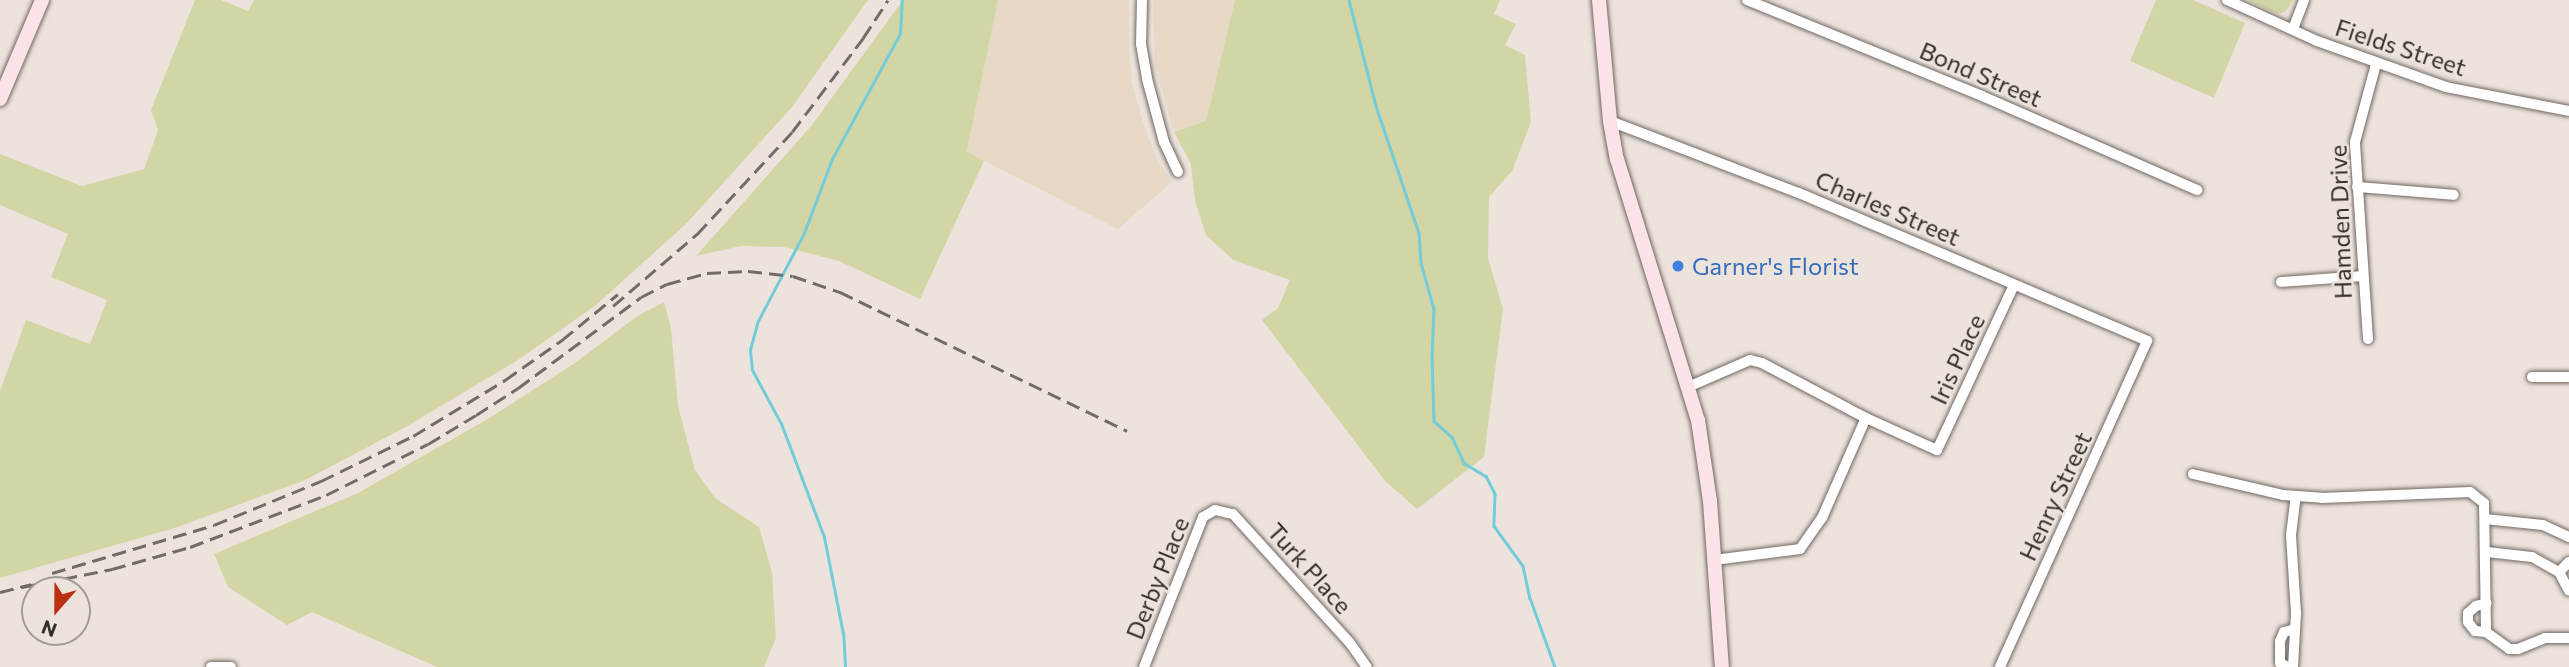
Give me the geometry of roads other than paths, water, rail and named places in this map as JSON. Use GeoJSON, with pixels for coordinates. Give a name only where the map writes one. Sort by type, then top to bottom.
{"type":"FeatureCollection","features":[{"type":"Feature","properties":{"kind":"main road"},"geometry":{"type":"LineString","coordinates":[[0,99],[43,0]]}},
{"type":"Feature","properties":{"kind":"main road"},"geometry":{"type":"LineString","coordinates":[[1599,0],[1610,121],[1617,159],[1698,420],[1710,501],[1722,667]]}},
{"type":"Feature","properties":{"kind":"street"},"geometry":{"type":"LineString","coordinates":[[1142,0],[1141,44],[1147,79],[1164,142],[1178,172]]}},
{"type":"Feature","properties":{"kind":"street","name":"Bond Street"},"geometry":{"type":"LineString","coordinates":[[1746,0],[1982,96],[2197,190]]}},
{"type":"Feature","properties":{"kind":"street","name":"Fields Street"},"geometry":{"type":"LineString","coordinates":[[2227,0],[2376,64],[2446,87],[2569,111]]}},
{"type":"Feature","properties":{"kind":"street"},"geometry":{"type":"LineString","coordinates":[[2293,29],[2304,0]]}},
{"type":"Feature","properties":{"kind":"street","name":"Hamden Drive"},"geometry":{"type":"LineString","coordinates":[[2368,339],[2362,276],[2356,142],[2376,64]]}},
{"type":"Feature","properties":{"kind":"street","name":"Charles Street"},"geometry":{"type":"LineString","coordinates":[[1610,121],[1799,193],[2147,341]]}},
{"type":"Feature","properties":{"kind":"street"},"geometry":{"type":"LineString","coordinates":[[2357,187],[2454,195]]}},
{"type":"Feature","properties":{"kind":"street"},"geometry":{"type":"LineString","coordinates":[[2281,282],[2362,276]]}},
{"type":"Feature","properties":{"kind":"street","name":"Iris Place"},"geometry":{"type":"LineString","coordinates":[[1866,418],[1937,450],[2014,285]]}},
{"type":"Feature","properties":{"kind":"street","name":"Henry Street"},"geometry":{"type":"LineString","coordinates":[[2000,667],[2147,341]]}},
{"type":"Feature","properties":{"kind":"street"},"geometry":{"type":"LineString","coordinates":[[1688,387],[1749,360],[1762,363],[1866,418],[1822,518],[1800,550],[1714,560]]}},
{"type":"Feature","properties":{"kind":"street"},"geometry":{"type":"LineString","coordinates":[[2532,377],[2569,377]]}},
{"type":"Feature","properties":{"kind":"street"},"geometry":{"type":"LineString","coordinates":[[2193,474],[2296,496],[2470,492],[2484,503],[2487,552],[2486,632]]}},
{"type":"Feature","properties":{"kind":"street"},"geometry":{"type":"LineString","coordinates":[[2293,667],[2295,629],[2291,535],[2296,496]]}},
{"type":"Feature","properties":{"kind":"street","name":"Turk Place"},"geometry":{"type":"LineString","coordinates":[[1215,510],[1233,514],[1367,665]]}},
{"type":"Feature","properties":{"kind":"street","name":"Derby Place"},"geometry":{"type":"LineString","coordinates":[[1144,667],[1203,517],[1215,510]]}},
{"type":"Feature","properties":{"kind":"street"},"geometry":{"type":"LineString","coordinates":[[2485,519],[2543,525],[2569,537]]}},
{"type":"Feature","properties":{"kind":"street"},"geometry":{"type":"LineString","coordinates":[[2487,552],[2532,557],[2559,572],[2569,591]]}},
{"type":"Feature","properties":{"kind":"street"},"geometry":{"type":"LineString","coordinates":[[2559,572],[2569,562]]}},
{"type":"Feature","properties":{"kind":"street"},"geometry":{"type":"LineString","coordinates":[[2487,603],[2476,606],[2468,613],[2468,622],[2475,631],[2486,632],[2509,649],[2518,649],[2545,638],[2569,638]]}},
{"type":"Feature","properties":{"kind":"street"},"geometry":{"type":"LineString","coordinates":[[2288,667],[2280,663],[2280,641],[2284,632],[2295,629]]}},
{"type":"Feature","properties":{"kind":"street"},"geometry":{"type":"LineString","coordinates":[[211,667],[231,667]]}},
{"type":"Feature","properties":{"kind":"waterway"},"geometry":{"type":"LineString","coordinates":[[845,667],[843,634],[824,537],[781,424],[752,370],[750,350],[758,321],[804,233],[832,159],[900,34],[902,0]]}},
{"type":"Feature","properties":{"kind":"waterway"},"geometry":{"type":"LineString","coordinates":[[1349,0],[1376,106],[1419,233],[1421,263],[1434,309],[1434,421],[1452,437],[1464,463],[1486,476],[1495,494],[1494,526],[1523,566],[1530,598],[1555,667]]}},
{"type":"Feature","properties":{"kind":"railway"},"geometry":{"type":"LineString","coordinates":[[613,306],[697,234],[792,132],[863,38],[888,0]]}},
{"type":"Feature","properties":{"kind":"railway"},"geometry":{"type":"LineString","coordinates":[[77,576],[190,547],[326,495],[428,444],[476,415],[518,388],[641,297],[667,284],[707,273],[748,271],[793,276],[840,292],[1127,431]]}},
{"type":"Feature","properties":{"kind":"railway"},"geometry":{"type":"LineString","coordinates":[[52,573],[214,525],[321,481],[413,436],[505,380],[562,340],[618,294]]}},
{"type":"Feature","properties":{"kind":"railway"},"geometry":{"type":"LineString","coordinates":[[0,592],[21,587]]}},
{"type":"Feature","properties":{"kind":"place","name":"Garner's Florist"},"geometry":{"type":"Point","coordinates":[1678,266]}}]}
